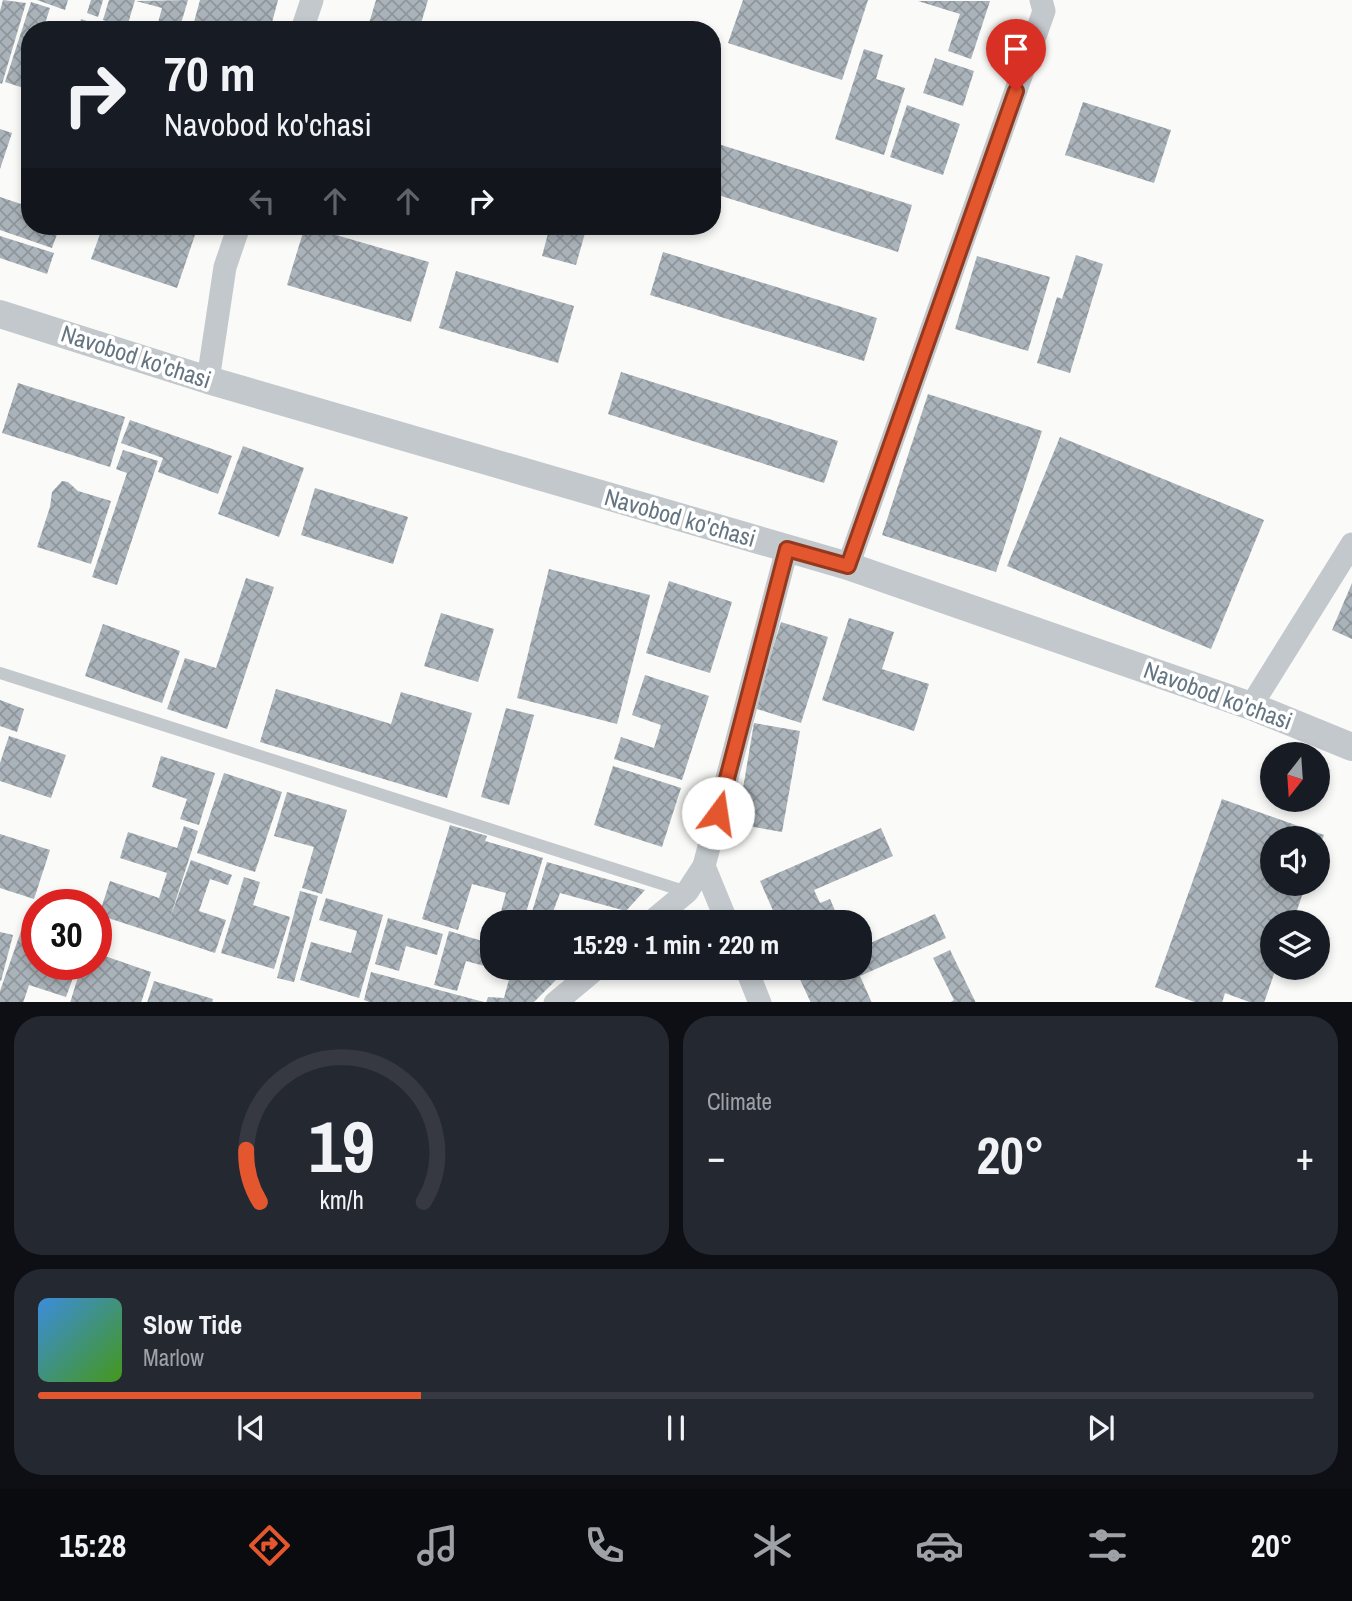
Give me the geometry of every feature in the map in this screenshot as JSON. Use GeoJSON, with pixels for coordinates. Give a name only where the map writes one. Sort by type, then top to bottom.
{"type":"FeatureCollection","features":[{"type":"Feature","properties":{"kind":"street"},"geometry":{"type":"LineString","coordinates":[[305,21],[312,0]]}},
{"type":"Feature","properties":{"kind":"street"},"geometry":{"type":"LineString","coordinates":[[848,566],[1046,4]]}},
{"type":"Feature","properties":{"kind":"street"},"geometry":{"type":"LineString","coordinates":[[208,380],[225,267],[236,235]]}},
{"type":"Feature","properties":{"kind":"street","name":"Navobod ko'chasi"},"geometry":{"type":"LineString","coordinates":[[0,314],[208,380],[848,566],[1251,706],[1352,747]]}},
{"type":"Feature","properties":{"kind":"street"},"geometry":{"type":"LineString","coordinates":[[1251,706],[1352,544]]}},
{"type":"Feature","properties":{"kind":"street"},"geometry":{"type":"LineString","coordinates":[[665,910],[687,892],[704,866],[787,549]]}},
{"type":"Feature","properties":{"kind":"street"},"geometry":{"type":"LineString","coordinates":[[704,866],[722,910]]}},
{"type":"Feature","properties":{"kind":"street"},"geometry":{"type":"LineString","coordinates":[[556,1002],[583,980]]}},
{"type":"Feature","properties":{"kind":"street"},"geometry":{"type":"LineString","coordinates":[[751,980],[760,1002]]}},
{"type":"Feature","properties":{"kind":"lane"},"geometry":{"type":"LineString","coordinates":[[0,673],[687,892]]}},
{"type":"Feature","properties":{"kind":"building"},"geometry":{"type":"Polygon","coordinates":[[[3,0],[26,3],[2,84],[0,11],[3,0]]]}},
{"type":"Feature","properties":{"kind":"building"},"geometry":{"type":"Polygon","coordinates":[[[37,0],[68,0],[65,10],[37,0]]]}},
{"type":"Feature","properties":{"kind":"building"},"geometry":{"type":"Polygon","coordinates":[[[91,0],[103,0],[98,17],[87,13],[91,0]]]}},
{"type":"Feature","properties":{"kind":"building"},"geometry":{"type":"Polygon","coordinates":[[[109,0],[135,0],[129,21],[103,20],[109,0]]]}},
{"type":"Feature","properties":{"kind":"building"},"geometry":{"type":"Polygon","coordinates":[[[188,0],[182,21],[158,21],[162,8],[136,1],[188,0]]]}},
{"type":"Feature","properties":{"kind":"building"},"geometry":{"type":"Polygon","coordinates":[[[200,0],[278,0],[272,21],[194,21],[200,0]]]}},
{"type":"Feature","properties":{"kind":"building"},"geometry":{"type":"Polygon","coordinates":[[[376,0],[428,0],[422,21],[370,21],[376,0]]]}},
{"type":"Feature","properties":{"kind":"building"},"geometry":{"type":"Polygon","coordinates":[[[743,0],[868,0],[842,80],[728,43],[743,0]]]}},
{"type":"Feature","properties":{"kind":"building"},"geometry":{"type":"Polygon","coordinates":[[[918,1],[990,1],[971,59],[948,51],[960,14],[918,1]]]}},
{"type":"Feature","properties":{"kind":"building"},"geometry":{"type":"Polygon","coordinates":[[[31,2],[50,8],[46,21],[25,21],[31,2]]]}},
{"type":"Feature","properties":{"kind":"building"},"geometry":{"type":"Polygon","coordinates":[[[21,33],[21,87],[5,82],[21,33]]]}},
{"type":"Feature","properties":{"kind":"building"},"geometry":{"type":"Polygon","coordinates":[[[864,49],[883,55],[876,79],[905,88],[884,155],[835,139],[864,49]]]}},
{"type":"Feature","properties":{"kind":"building"},"geometry":{"type":"Polygon","coordinates":[[[935,58],[974,71],[963,106],[923,93],[935,58]]]}},
{"type":"Feature","properties":{"kind":"building"},"geometry":{"type":"Polygon","coordinates":[[[1083,102],[1171,130],[1154,183],[1065,155],[1083,102]]]}},
{"type":"Feature","properties":{"kind":"building"},"geometry":{"type":"Polygon","coordinates":[[[907,105],[960,124],[943,175],[890,157],[907,105]]]}},
{"type":"Feature","properties":{"kind":"building"},"geometry":{"type":"Polygon","coordinates":[[[0,129],[12,133],[0,169],[0,129]]]}},
{"type":"Feature","properties":{"kind":"building"},"geometry":{"type":"Polygon","coordinates":[[[721,145],[912,205],[898,252],[721,196],[721,145]]]}},
{"type":"Feature","properties":{"kind":"building"},"geometry":{"type":"Polygon","coordinates":[[[0,197],[21,204],[21,235],[57,235],[52,248],[0,230],[0,197]]]}},
{"type":"Feature","properties":{"kind":"building"},"geometry":{"type":"Polygon","coordinates":[[[100,235],[195,235],[177,288],[91,259],[100,235]]]}},
{"type":"Feature","properties":{"kind":"building"},"geometry":{"type":"Polygon","coordinates":[[[302,235],[336,235],[429,262],[411,322],[287,285],[302,235]]]}},
{"type":"Feature","properties":{"kind":"building"},"geometry":{"type":"Polygon","coordinates":[[[548,235],[584,235],[576,265],[542,256],[548,235]]]}},
{"type":"Feature","properties":{"kind":"building"},"geometry":{"type":"Polygon","coordinates":[[[0,236],[54,253],[47,274],[0,258],[0,236]]]}},
{"type":"Feature","properties":{"kind":"building"},"geometry":{"type":"Polygon","coordinates":[[[663,252],[877,318],[864,361],[650,295],[663,252]]]}},
{"type":"Feature","properties":{"kind":"building"},"geometry":{"type":"Polygon","coordinates":[[[1076,255],[1103,264],[1070,373],[1037,363],[1057,297],[1062,299],[1076,255]]]}},
{"type":"Feature","properties":{"kind":"building"},"geometry":{"type":"Polygon","coordinates":[[[977,256],[1050,277],[1028,351],[955,329],[977,256]]]}},
{"type":"Feature","properties":{"kind":"building"},"geometry":{"type":"Polygon","coordinates":[[[456,271],[574,306],[558,363],[439,328],[456,271]]]}},
{"type":"Feature","properties":{"kind":"building"},"geometry":{"type":"Polygon","coordinates":[[[621,372],[838,441],[824,483],[608,414],[621,372]]]}},
{"type":"Feature","properties":{"kind":"building"},"geometry":{"type":"Polygon","coordinates":[[[18,383],[125,417],[110,467],[2,433],[18,383]]]}},
{"type":"Feature","properties":{"kind":"building"},"geometry":{"type":"Polygon","coordinates":[[[928,394],[1042,431],[996,572],[882,535],[928,394]]]}},
{"type":"Feature","properties":{"kind":"building"},"geometry":{"type":"Polygon","coordinates":[[[130,420],[232,456],[218,494],[158,472],[163,458],[121,443],[130,420]]]}},
{"type":"Feature","properties":{"kind":"building"},"geometry":{"type":"Polygon","coordinates":[[[1060,437],[1264,520],[1211,649],[1007,566],[1060,437]]]}},
{"type":"Feature","properties":{"kind":"building"},"geometry":{"type":"Polygon","coordinates":[[[243,446],[304,468],[279,537],[218,514],[243,446]]]}},
{"type":"Feature","properties":{"kind":"building"},"geometry":{"type":"Polygon","coordinates":[[[123,450],[158,461],[117,585],[92,577],[127,473],[116,469],[123,450]]]}},
{"type":"Feature","properties":{"kind":"building"},"geometry":{"type":"Polygon","coordinates":[[[62,481],[68,482],[78,491],[111,501],[91,564],[37,547],[52,492],[62,481]]]}},
{"type":"Feature","properties":{"kind":"building"},"geometry":{"type":"Polygon","coordinates":[[[315,488],[408,517],[393,564],[301,535],[315,488]]]}},
{"type":"Feature","properties":{"kind":"building"},"geometry":{"type":"Polygon","coordinates":[[[549,569],[650,595],[617,724],[517,698],[549,569]]]}},
{"type":"Feature","properties":{"kind":"building"},"geometry":{"type":"Polygon","coordinates":[[[246,578],[274,587],[227,729],[167,709],[185,658],[216,668],[246,578]]]}},
{"type":"Feature","properties":{"kind":"building"},"geometry":{"type":"Polygon","coordinates":[[[669,581],[732,602],[710,673],[646,653],[669,581]]]}},
{"type":"Feature","properties":{"kind":"building"},"geometry":{"type":"Polygon","coordinates":[[[1352,583],[1352,639],[1332,630],[1352,583]]]}},
{"type":"Feature","properties":{"kind":"building"},"geometry":{"type":"Polygon","coordinates":[[[441,613],[494,629],[478,682],[424,666],[441,613]]]}},
{"type":"Feature","properties":{"kind":"building"},"geometry":{"type":"Polygon","coordinates":[[[849,618],[894,632],[882,669],[929,684],[914,731],[822,700],[849,618]]]}},
{"type":"Feature","properties":{"kind":"building"},"geometry":{"type":"Polygon","coordinates":[[[781,622],[828,637],[801,723],[754,708],[781,622]]]}},
{"type":"Feature","properties":{"kind":"building"},"geometry":{"type":"Polygon","coordinates":[[[103,624],[180,651],[162,703],[85,676],[103,624]]]}},
{"type":"Feature","properties":{"kind":"building"},"geometry":{"type":"Polygon","coordinates":[[[645,675],[709,696],[682,780],[614,759],[621,737],[654,748],[661,725],[632,715],[645,675]]]}},
{"type":"Feature","properties":{"kind":"building"},"geometry":{"type":"Polygon","coordinates":[[[276,689],[391,724],[401,692],[472,713],[447,798],[260,742],[276,689]]]}},
{"type":"Feature","properties":{"kind":"building"},"geometry":{"type":"Polygon","coordinates":[[[0,700],[24,709],[17,732],[0,726],[0,700]]]}},
{"type":"Feature","properties":{"kind":"building"},"geometry":{"type":"Polygon","coordinates":[[[506,708],[534,715],[509,805],[481,797],[506,708]]]}},
{"type":"Feature","properties":{"kind":"building"},"geometry":{"type":"Polygon","coordinates":[[[754,723],[800,731],[782,832],[737,824],[754,723]]]}},
{"type":"Feature","properties":{"kind":"building"},"geometry":{"type":"Polygon","coordinates":[[[9,736],[66,755],[51,798],[0,781],[0,763],[9,736]]]}},
{"type":"Feature","properties":{"kind":"building"},"geometry":{"type":"Polygon","coordinates":[[[161,756],[215,773],[199,825],[180,819],[187,799],[152,787],[161,756]]]}},
{"type":"Feature","properties":{"kind":"building"},"geometry":{"type":"Polygon","coordinates":[[[613,766],[681,788],[662,847],[594,825],[613,766]]]}},
{"type":"Feature","properties":{"kind":"building"},"geometry":{"type":"Polygon","coordinates":[[[224,773],[282,792],[255,872],[197,853],[224,773]]]}},
{"type":"Feature","properties":{"kind":"building"},"geometry":{"type":"Polygon","coordinates":[[[287,792],[347,810],[322,894],[302,888],[314,847],[274,836],[287,792]]]}},
{"type":"Feature","properties":{"kind":"building"},"geometry":{"type":"Polygon","coordinates":[[[1222,799],[1298,826],[1260,826],[1260,896],[1302,896],[1297,910],[1260,910],[1260,980],[1272,980],[1264,1002],[1249,1002],[1225,993],[1222,1002],[1194,1002],[1155,987],[1222,799]]]}},
{"type":"Feature","properties":{"kind":"building"},"geometry":{"type":"Polygon","coordinates":[[[450,825],[487,836],[485,841],[543,858],[527,910],[501,910],[506,893],[472,884],[458,930],[422,919],[450,825]]]}},
{"type":"Feature","properties":{"kind":"building"},"geometry":{"type":"Polygon","coordinates":[[[184,826],[198,831],[170,918],[191,860],[232,875],[228,885],[210,879],[199,911],[226,920],[215,953],[112,919],[112,889],[107,889],[110,881],[159,898],[167,873],[120,858],[128,832],[177,848],[184,826]]]}},
{"type":"Feature","properties":{"kind":"building"},"geometry":{"type":"Polygon","coordinates":[[[881,828],[893,856],[814,890],[820,903],[830,899],[835,910],[773,910],[760,881],[881,828]]]}},
{"type":"Feature","properties":{"kind":"building"},"geometry":{"type":"Polygon","coordinates":[[[0,834],[50,850],[37,889],[21,889],[21,895],[0,888],[0,834]]]}},
{"type":"Feature","properties":{"kind":"building"},"geometry":{"type":"Polygon","coordinates":[[[547,862],[645,890],[627,910],[560,893],[554,910],[533,910],[547,862]]]}},
{"type":"Feature","properties":{"kind":"building"},"geometry":{"type":"Polygon","coordinates":[[[244,877],[260,882],[253,905],[290,917],[274,969],[221,953],[244,877]]]}},
{"type":"Feature","properties":{"kind":"building"},"geometry":{"type":"Polygon","coordinates":[[[300,891],[318,896],[294,982],[277,978],[300,891]]]}},
{"type":"Feature","properties":{"kind":"building"},"geometry":{"type":"Polygon","coordinates":[[[326,898],[383,915],[359,998],[300,980],[311,942],[351,953],[357,931],[319,920],[326,898]]]}},
{"type":"Feature","properties":{"kind":"building"},"geometry":{"type":"Polygon","coordinates":[[[935,914],[946,938],[872,971],[872,942],[935,914]]]}},
{"type":"Feature","properties":{"kind":"building"},"geometry":{"type":"Polygon","coordinates":[[[388,918],[443,934],[437,955],[406,946],[399,971],[375,964],[388,918]]]}},
{"type":"Feature","properties":{"kind":"building"},"geometry":{"type":"Polygon","coordinates":[[[21,931],[21,980],[72,980],[66,997],[29,985],[23,1002],[0,1002],[0,991],[21,931]]]}},
{"type":"Feature","properties":{"kind":"building"},"geometry":{"type":"Polygon","coordinates":[[[449,931],[480,940],[480,965],[466,961],[457,991],[434,985],[449,931]]]}},
{"type":"Feature","properties":{"kind":"building"},"geometry":{"type":"Polygon","coordinates":[[[0,932],[13,935],[1,981],[0,980],[0,932]]]}},
{"type":"Feature","properties":{"kind":"building"},"geometry":{"type":"Polygon","coordinates":[[[950,950],[976,1002],[951,1002],[954,1000],[933,958],[950,950]]]}},
{"type":"Feature","properties":{"kind":"building"},"geometry":{"type":"Polygon","coordinates":[[[112,959],[151,972],[141,1002],[70,1002],[77,980],[112,980],[112,959]]]}},
{"type":"Feature","properties":{"kind":"building"},"geometry":{"type":"Polygon","coordinates":[[[371,972],[484,1002],[369,1002],[364,1000],[371,972]]]}},
{"type":"Feature","properties":{"kind":"building"},"geometry":{"type":"Polygon","coordinates":[[[509,980],[556,980],[534,1002],[486,1002],[488,997],[504,998],[509,980]]]}},
{"type":"Feature","properties":{"kind":"building"},"geometry":{"type":"Polygon","coordinates":[[[800,980],[862,980],[872,1002],[811,1002],[800,980]]]}},
{"type":"Feature","properties":{"kind":"building"},"geometry":{"type":"Polygon","coordinates":[[[154,981],[213,999],[212,1002],[147,1002],[154,981]]]}},
{"type":"Feature","properties":{"kind":"route"},"geometry":{"type":"LineString","coordinates":[[718,813],[787,549],[848,566],[1016,91]]}}]}
